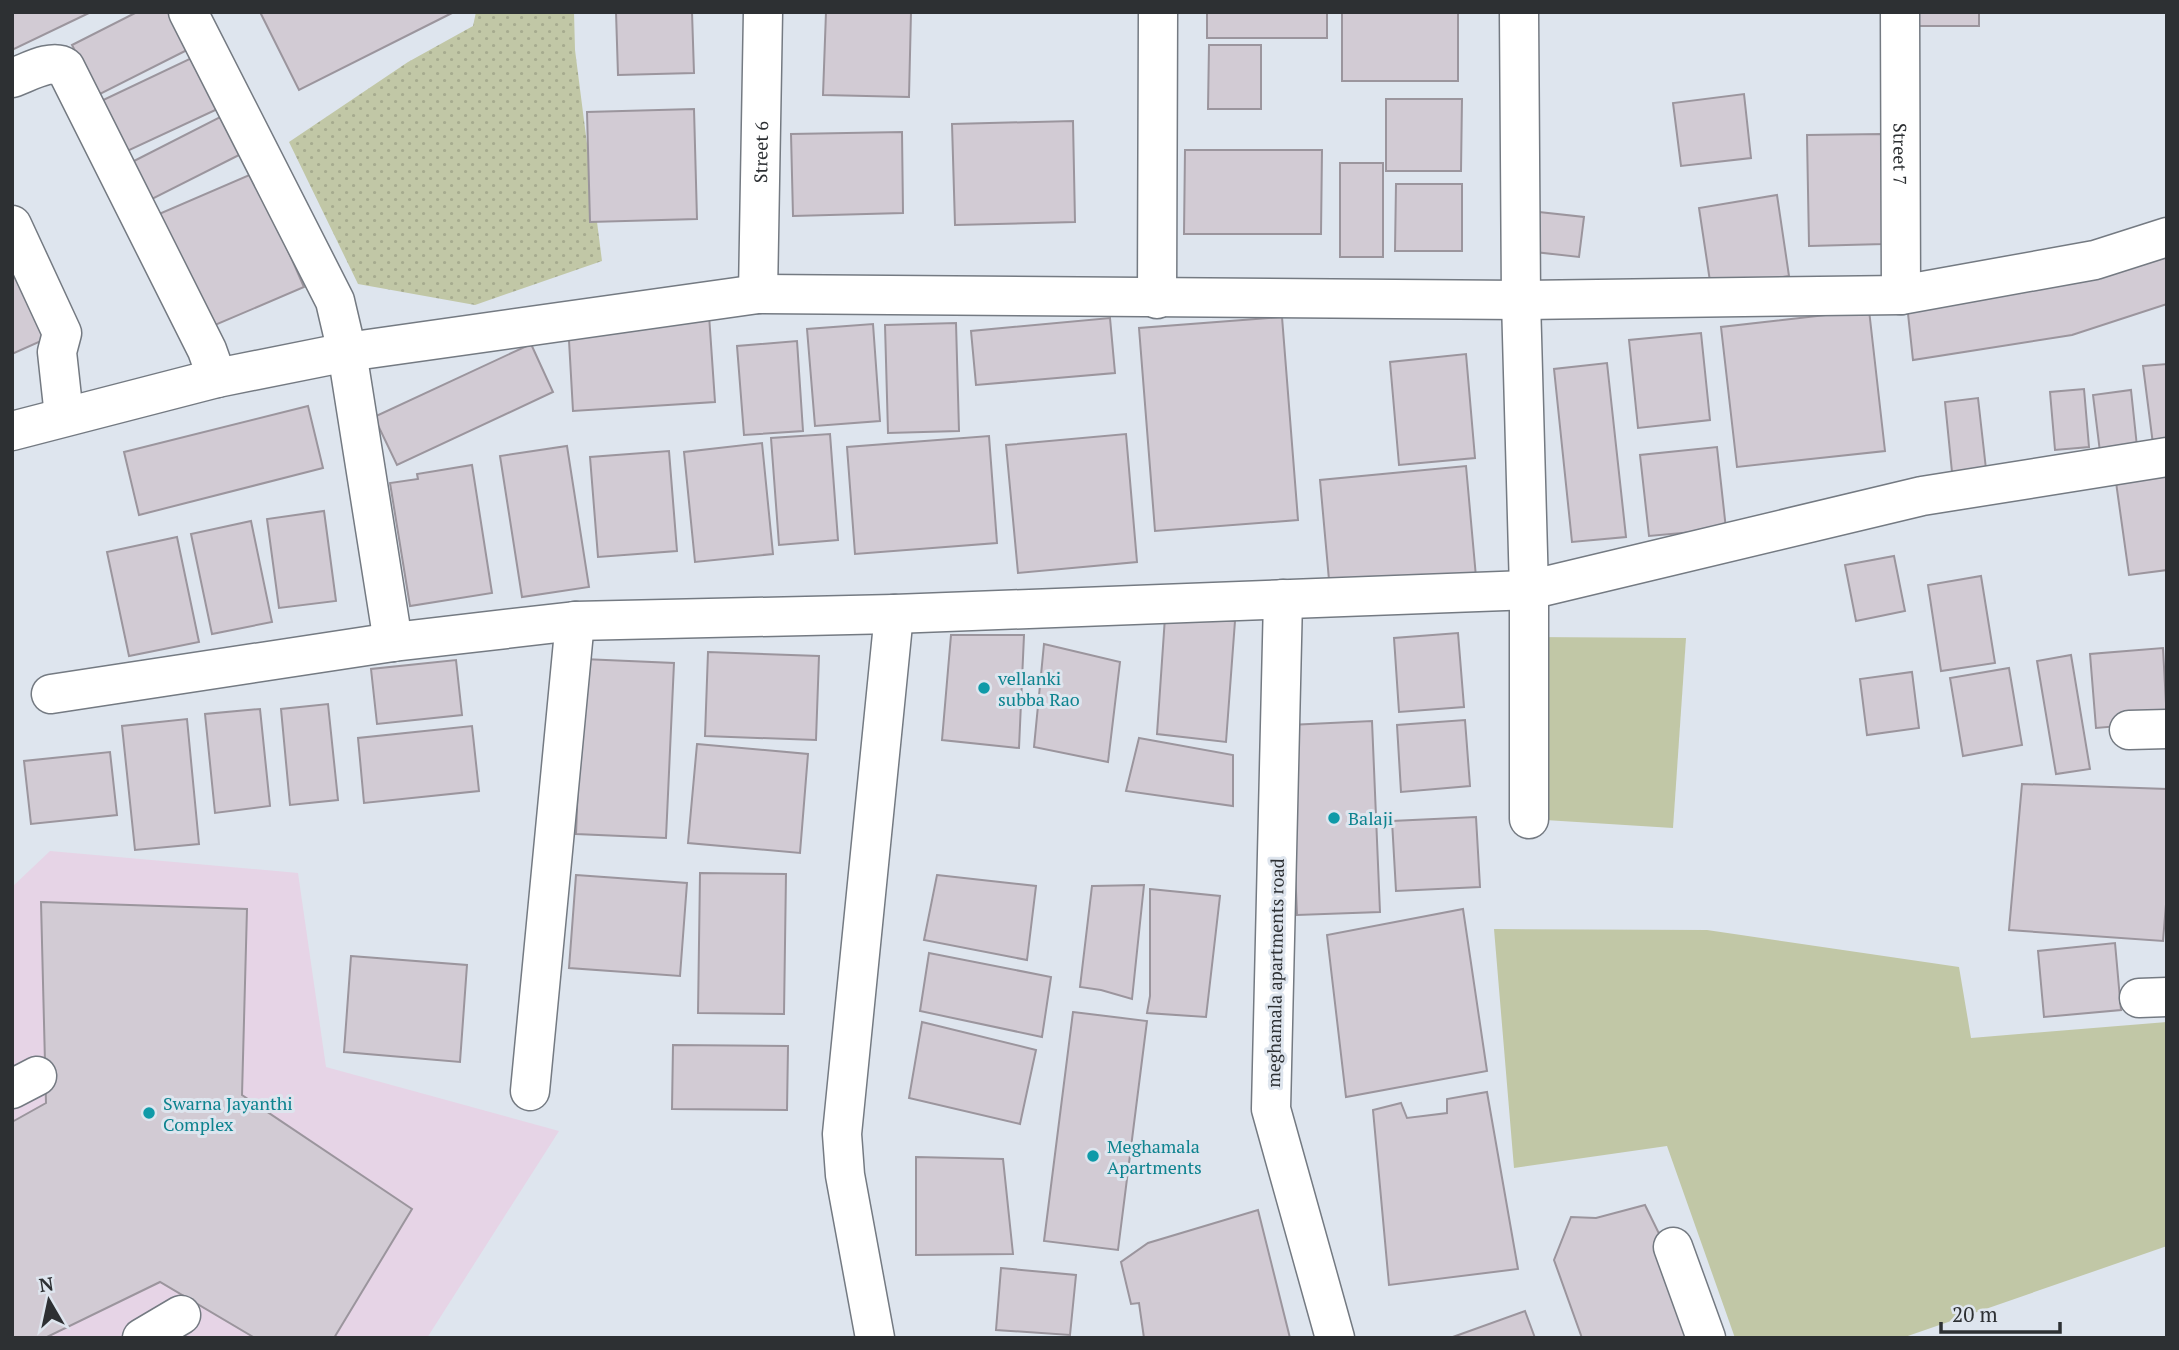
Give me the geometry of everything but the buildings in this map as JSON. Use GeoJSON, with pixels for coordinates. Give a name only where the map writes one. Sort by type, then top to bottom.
{"type":"FeatureCollection","features":[{"type":"Feature","properties":{"kind":"street"},"geometry":{"type":"LineString","coordinates":[[188,12],[335,301],[347,352],[393,642]]}},
{"type":"Feature","properties":{"kind":"street","name":"Street 6"},"geometry":{"type":"LineString","coordinates":[[758,294],[763,12]]}},
{"type":"Feature","properties":{"kind":"street"},"geometry":{"type":"LineString","coordinates":[[1157,299],[1158,12]]}},
{"type":"Feature","properties":{"kind":"street"},"geometry":{"type":"LineString","coordinates":[[1519,12],[1521,300],[1529,590],[1529,819]]}},
{"type":"Feature","properties":{"kind":"street","name":"Street 7"},"geometry":{"type":"LineString","coordinates":[[1900,12],[1901,295]]}},
{"type":"Feature","properties":{"kind":"street"},"geometry":{"type":"LineString","coordinates":[[12,78],[52,64],[65,67],[207,350],[217,378]]}},
{"type":"Feature","properties":{"kind":"street"},"geometry":{"type":"LineString","coordinates":[[12,225],[62,334],[57,352],[64,416]]}},
{"type":"Feature","properties":{"kind":"street"},"geometry":{"type":"LineString","coordinates":[[12,431],[217,378],[347,352],[758,294],[1521,300],[1901,295],[2095,260],[2167,237]]}},
{"type":"Feature","properties":{"kind":"street"},"geometry":{"type":"LineString","coordinates":[[51,694],[393,642],[575,621],[894,614],[1529,590],[1922,496],[2167,457]]}},
{"type":"Feature","properties":{"kind":"street","name":"meghamala apartments road"},"geometry":{"type":"LineString","coordinates":[[1283,599],[1271,1109],[1335,1338]]}},
{"type":"Feature","properties":{"kind":"street"},"geometry":{"type":"LineString","coordinates":[[875,1338],[845,1174],[842,1134],[894,614]]}},
{"type":"Feature","properties":{"kind":"street"},"geometry":{"type":"LineString","coordinates":[[530,1091],[575,621]]}},
{"type":"Feature","properties":{"kind":"street"},"geometry":{"type":"LineString","coordinates":[[2129,730],[2167,729]]}},
{"type":"Feature","properties":{"kind":"street"},"geometry":{"type":"LineString","coordinates":[[1672,1247],[1706,1338]]}},
{"type":"Feature","properties":{"kind":"street"},"geometry":{"type":"LineString","coordinates":[[142,1338],[181,1315]]}},
{"type":"Feature","properties":{"kind":"shaded area","name":"Swarna Jayanthi Complex"},"geometry":{"type":"Polygon","coordinates":[[[50,851],[298,873],[326,1067],[559,1131],[427,1338],[12,1338],[12,887],[50,851]]]}},
{"type":"Feature","properties":{"kind":"green space"},"geometry":{"type":"Polygon","coordinates":[[[476,12],[574,12],[575,50],[602,261],[475,305],[358,284],[289,142],[408,62],[473,26],[476,12]]]}},
{"type":"Feature","properties":{"kind":"green space"},"geometry":{"type":"Polygon","coordinates":[[[1531,637],[1686,638],[1673,828],[1529,819],[1531,637]]]}},
{"type":"Feature","properties":{"kind":"green space"},"geometry":{"type":"Polygon","coordinates":[[[1494,929],[1707,930],[1959,967],[1971,1038],[2167,1022],[2167,1246],[1902,1338],[1735,1338],[1667,1146],[1514,1168],[1494,929]]]}},
{"type":"Feature","properties":{"kind":"place","name":"vellanki subba Rao"},"geometry":{"type":"Point","coordinates":[984,688]}},
{"type":"Feature","properties":{"kind":"place","name":"Balaji"},"geometry":{"type":"Point","coordinates":[1334,818]}},
{"type":"Feature","properties":{"kind":"place","name":"Swarna Jayanthi Complex"},"geometry":{"type":"Point","coordinates":[149,1113]}},
{"type":"Feature","properties":{"kind":"place","name":"Meghamala Apartments"},"geometry":{"type":"Point","coordinates":[1093,1156]}}]}
